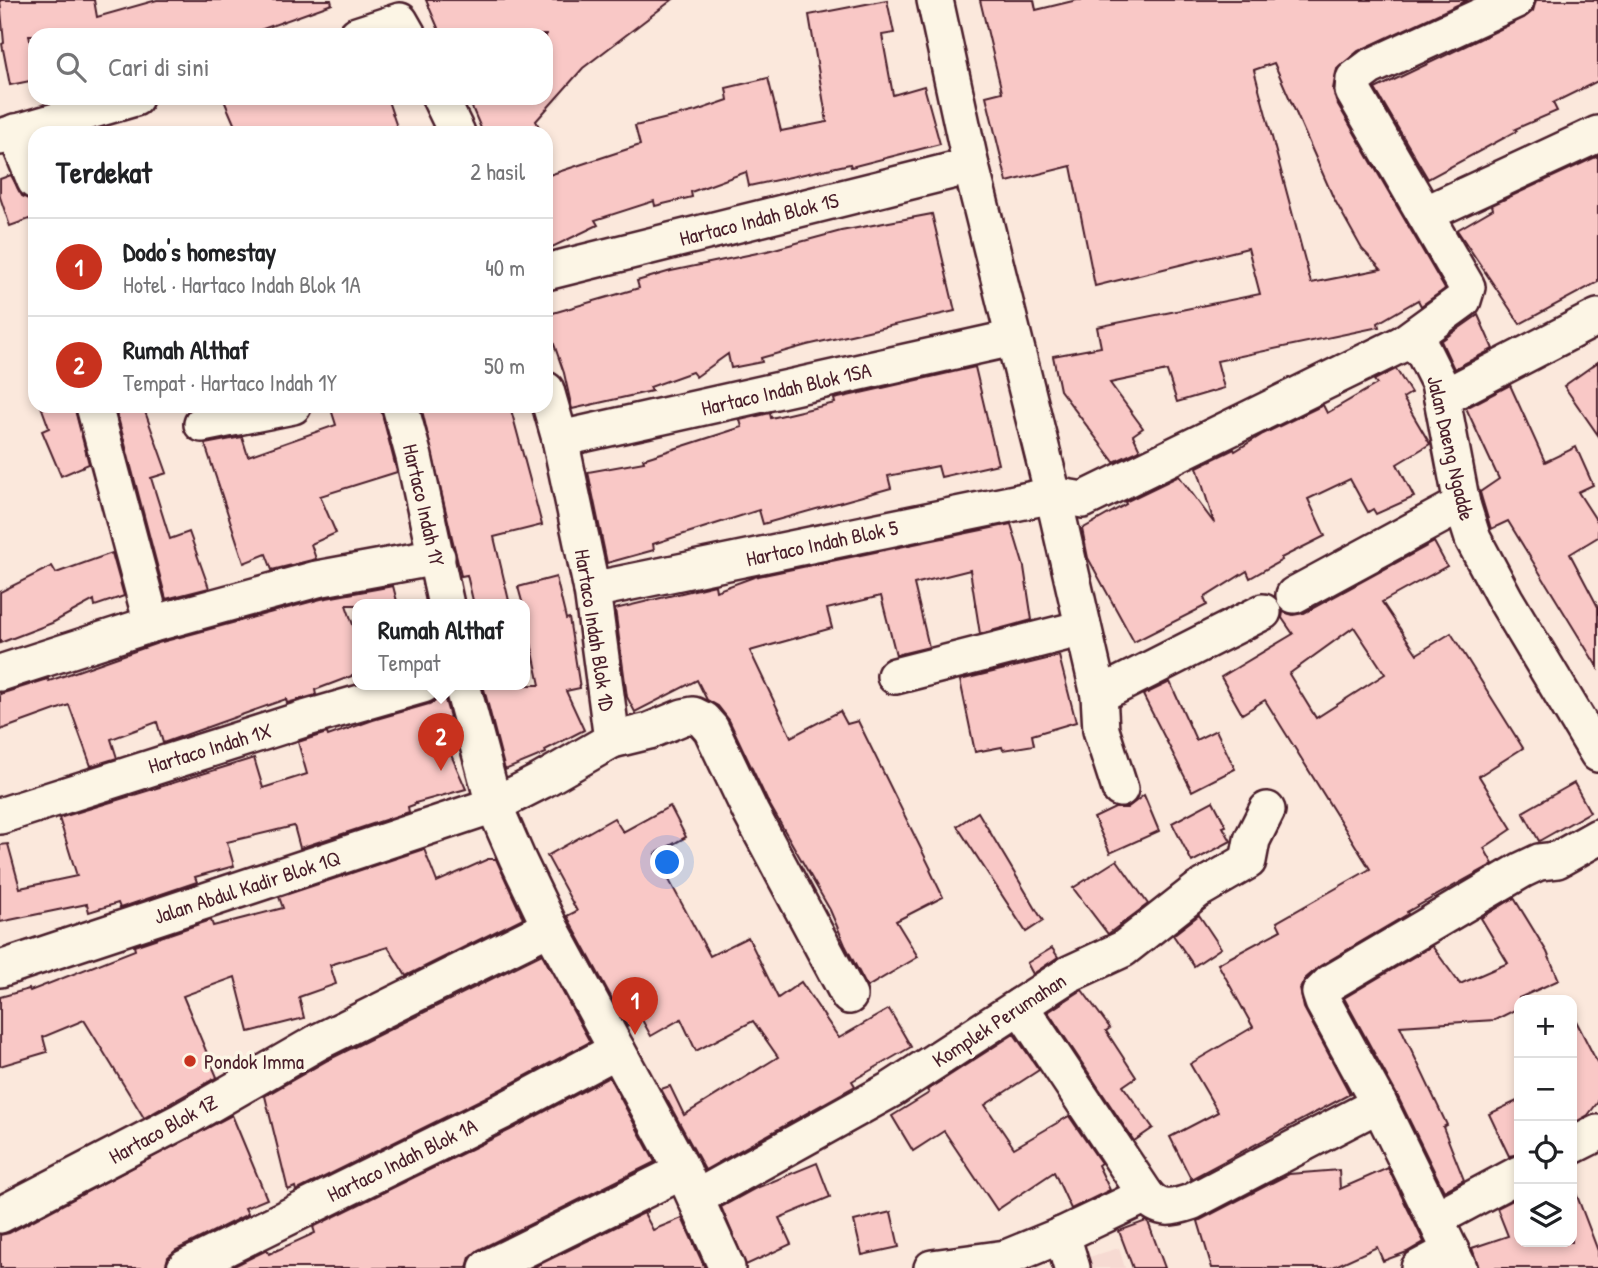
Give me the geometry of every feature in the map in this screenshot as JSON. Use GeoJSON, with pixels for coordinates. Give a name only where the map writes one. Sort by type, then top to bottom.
{"type":"FeatureCollection","features":[{"type":"Feature","properties":{"kind":"street"},"geometry":{"type":"LineString","coordinates":[[935,0],[971,166],[1053,495],[1099,695],[1101,730],[1120,789]]}},
{"type":"Feature","properties":{"kind":"street"},"geometry":{"type":"LineString","coordinates":[[1053,495],[1083,500],[1404,343],[1463,300],[1467,287],[1353,91],[1354,79],[1370,67],[1516,0]]}},
{"type":"Feature","properties":{"kind":"street"},"geometry":{"type":"LineString","coordinates":[[375,28],[399,19]]}},
{"type":"Feature","properties":{"kind":"street"},"geometry":{"type":"LineString","coordinates":[[35,126],[110,105]]}},
{"type":"Feature","properties":{"kind":"street"},"geometry":{"type":"LineString","coordinates":[[443,105],[454,126]]}},
{"type":"Feature","properties":{"kind":"street"},"geometry":{"type":"LineString","coordinates":[[28,128],[7,134],[28,169]]}},
{"type":"Feature","properties":{"kind":"street"},"geometry":{"type":"LineString","coordinates":[[1425,214],[1598,134]]}},
{"type":"Feature","properties":{"kind":"street","name":"Hartaco Indah Blok 1S"},"geometry":{"type":"LineString","coordinates":[[553,270],[971,166]]}},
{"type":"Feature","properties":{"kind":"street"},"geometry":{"type":"LineString","coordinates":[[1441,398],[1598,317]]}},
{"type":"Feature","properties":{"kind":"street","name":"Hartaco Indah Blok 1SA"},"geometry":{"type":"LineString","coordinates":[[560,439],[1013,338]]}},
{"type":"Feature","properties":{"kind":"street","name":"Jalan Daeng Ngadde"},"geometry":{"type":"LineString","coordinates":[[1404,343],[1415,345],[1423,351],[1434,369],[1462,504],[1473,539],[1485,564],[1596,746]]}},
{"type":"Feature","properties":{"kind":"street"},"geometry":{"type":"LineString","coordinates":[[96,413],[152,624]]}},
{"type":"Feature","properties":{"kind":"street"},"geometry":{"type":"LineString","coordinates":[[202,425],[259,413]]}},
{"type":"Feature","properties":{"kind":"street","name":"Hartaco Indah 1Y"},"geometry":{"type":"LineString","coordinates":[[402,413],[445,599]]}},
{"type":"Feature","properties":{"kind":"street","name":"Hartaco Indah Blok 1D"},"geometry":{"type":"LineString","coordinates":[[494,805],[612,740],[592,590],[553,413]]}},
{"type":"Feature","properties":{"kind":"street","name":"Hartaco Indah Blok 5"},"geometry":{"type":"LineString","coordinates":[[592,590],[1053,495]]}},
{"type":"Feature","properties":{"kind":"street"},"geometry":{"type":"LineString","coordinates":[[1294,595],[1462,504]]}},
{"type":"Feature","properties":{"kind":"street"},"geometry":{"type":"LineString","coordinates":[[0,673],[152,624],[317,579],[437,557]]}},
{"type":"Feature","properties":{"kind":"street"},"geometry":{"type":"LineString","coordinates":[[1099,695],[1263,612]]}},
{"type":"Feature","properties":{"kind":"street"},"geometry":{"type":"LineString","coordinates":[[895,676],[1083,628]]}},
{"type":"Feature","properties":{"kind":"street","name":"Hartaco Indah 1X"},"geometry":{"type":"LineString","coordinates":[[0,816],[303,719],[404,690]]}},
{"type":"Feature","properties":{"kind":"street"},"geometry":{"type":"LineString","coordinates":[[462,690],[494,805],[550,927],[690,1185],[727,1268]]}},
{"type":"Feature","properties":{"kind":"street"},"geometry":{"type":"LineString","coordinates":[[612,740],[662,727],[683,717],[693,715],[703,720],[849,996]]}},
{"type":"Feature","properties":{"kind":"street","name":"Jalan Abdul Kadir Blok 1Q"},"geometry":{"type":"LineString","coordinates":[[0,969],[494,805]]}},
{"type":"Feature","properties":{"kind":"street","name":"Komplek Perumahan"},"geometry":{"type":"LineString","coordinates":[[690,1185],[891,1089],[1081,968],[1123,948],[1198,890],[1248,861],[1252,840],[1267,810]]}},
{"type":"Feature","properties":{"kind":"street"},"geometry":{"type":"LineString","coordinates":[[1419,1268],[1455,1260],[1379,1104],[1320,993],[1522,870],[1539,862],[1557,860],[1598,837]]}},
{"type":"Feature","properties":{"kind":"street","name":"Hartaco Blok 1Z"},"geometry":{"type":"LineString","coordinates":[[0,1215],[181,1121],[318,1042],[550,927]]}},
{"type":"Feature","properties":{"kind":"street"},"geometry":{"type":"LineString","coordinates":[[1020,1006],[1146,1195],[1160,1207],[1169,1208],[1191,1202],[1379,1104]]}},
{"type":"Feature","properties":{"kind":"street","name":"Hartaco Indah Blok 1A"},"geometry":{"type":"LineString","coordinates":[[185,1268],[501,1112],[617,1049]]}},
{"type":"Feature","properties":{"kind":"street"},"geometry":{"type":"LineString","coordinates":[[1577,1144],[1598,1133]]}},
{"type":"Feature","properties":{"kind":"street"},"geometry":{"type":"LineString","coordinates":[[1435,1219],[1514,1177]]}},
{"type":"Feature","properties":{"kind":"street"},"geometry":{"type":"LineString","coordinates":[[487,1268],[690,1185]]}},
{"type":"Feature","properties":{"kind":"street"},"geometry":{"type":"LineString","coordinates":[[932,1268],[1006,1258],[1146,1195]]}},
{"type":"Feature","properties":{"kind":"street"},"geometry":{"type":"LineString","coordinates":[[1062,1235],[1072,1268]]}},
{"type":"Feature","properties":{"kind":"shaded area"},"geometry":{"type":"Polygon","coordinates":[[[1119,1248],[1125,1268],[1082,1268],[1079,1260],[1119,1248]]]}},
{"type":"Feature","properties":{"kind":"building"},"geometry":{"type":"Polygon","coordinates":[[[0,0],[94,0],[97,17],[157,0],[331,0],[332,4],[265,28],[28,28],[28,81],[10,85],[2,44],[0,0]]]}},
{"type":"Feature","properties":{"kind":"building"},"geometry":{"type":"Polygon","coordinates":[[[426,0],[672,0],[583,68],[553,102],[553,28],[438,28],[426,0]]]}},
{"type":"Feature","properties":{"kind":"building"},"geometry":{"type":"Polygon","coordinates":[[[887,0],[894,33],[882,35],[893,95],[924,86],[940,144],[851,167],[850,164],[749,186],[746,172],[691,192],[692,197],[655,206],[654,201],[595,220],[598,225],[553,247],[553,174],[640,145],[635,126],[728,100],[726,88],[768,78],[781,131],[827,122],[809,15],[887,0]]]}},
{"type":"Feature","properties":{"kind":"building"},"geometry":{"type":"Polygon","coordinates":[[[980,0],[1034,0],[1036,10],[1077,0],[1468,0],[1358,51],[1337,69],[1333,89],[1336,101],[1445,289],[1421,306],[1418,300],[1378,323],[1379,327],[1217,361],[1224,388],[1177,402],[1167,371],[1110,383],[1143,428],[1133,435],[1140,450],[1114,462],[1060,390],[1053,356],[1101,347],[1097,327],[1260,294],[1248,248],[1095,286],[1071,166],[1007,182],[986,96],[1002,92],[980,0]],[[1274,63],[1254,70],[1311,283],[1381,269],[1362,249],[1333,197],[1274,63]]]}},
{"type":"Feature","properties":{"kind":"building"},"geometry":{"type":"Polygon","coordinates":[[[1536,0],[1598,0],[1598,81],[1553,103],[1557,111],[1515,129],[1517,131],[1428,179],[1375,89],[1524,18],[1533,11],[1536,0]]]}},
{"type":"Feature","properties":{"kind":"building"},"geometry":{"type":"Polygon","coordinates":[[[226,105],[389,105],[397,126],[235,126],[226,105]]]}},
{"type":"Feature","properties":{"kind":"building"},"geometry":{"type":"Polygon","coordinates":[[[471,105],[550,105],[536,121],[538,126],[480,126],[471,105]]]}},
{"type":"Feature","properties":{"kind":"building"},"geometry":{"type":"Polygon","coordinates":[[[1598,156],[1598,282],[1520,324],[1457,230],[1493,209],[1492,205],[1598,156]]]}},
{"type":"Feature","properties":{"kind":"building"},"geometry":{"type":"Polygon","coordinates":[[[11,175],[22,196],[28,199],[28,220],[10,226],[0,197],[0,179],[11,175]]]}},
{"type":"Feature","properties":{"kind":"building"},"geometry":{"type":"Polygon","coordinates":[[[932,214],[955,311],[807,345],[761,358],[762,362],[731,368],[728,354],[696,377],[692,372],[650,387],[652,391],[572,409],[553,341],[553,313],[639,288],[637,281],[671,271],[767,251],[841,231],[932,214]]]}},
{"type":"Feature","properties":{"kind":"building"},"geometry":{"type":"Polygon","coordinates":[[[1478,315],[1493,349],[1454,369],[1441,341],[1478,315]]]}},
{"type":"Feature","properties":{"kind":"building"},"geometry":{"type":"Polygon","coordinates":[[[1598,362],[1598,435],[1564,386],[1598,362]]]}},
{"type":"Feature","properties":{"kind":"building"},"geometry":{"type":"Polygon","coordinates":[[[975,367],[998,464],[941,477],[938,466],[888,476],[891,488],[763,524],[759,510],[653,544],[654,550],[607,563],[588,472],[644,462],[643,459],[742,427],[740,420],[770,413],[771,418],[835,403],[834,399],[975,367]]]}},
{"type":"Feature","properties":{"kind":"building"},"geometry":{"type":"Polygon","coordinates":[[[1396,369],[1411,393],[1403,398],[1430,444],[1397,464],[1414,497],[1376,514],[1373,509],[1368,512],[1350,479],[1308,499],[1325,536],[1281,558],[1282,560],[1250,578],[1247,571],[1204,598],[1207,605],[1134,642],[1088,558],[1082,529],[1126,504],[1125,502],[1179,476],[1214,523],[1197,467],[1234,449],[1235,451],[1323,405],[1327,413],[1377,384],[1374,380],[1396,369]]]}},
{"type":"Feature","properties":{"kind":"building"},"geometry":{"type":"Polygon","coordinates":[[[1510,385],[1545,462],[1576,447],[1593,485],[1578,492],[1598,523],[1598,537],[1570,554],[1598,607],[1598,668],[1508,521],[1491,529],[1480,492],[1499,479],[1466,408],[1510,385]]]}},
{"type":"Feature","properties":{"kind":"building"},"geometry":{"type":"Polygon","coordinates":[[[44,413],[76,413],[89,464],[61,476],[42,431],[49,428],[44,413]]]}},
{"type":"Feature","properties":{"kind":"building"},"geometry":{"type":"Polygon","coordinates":[[[117,413],[146,413],[167,473],[151,478],[170,539],[189,532],[209,588],[166,599],[117,413]]]}},
{"type":"Feature","properties":{"kind":"building"},"geometry":{"type":"Polygon","coordinates":[[[332,413],[382,413],[397,472],[320,496],[336,533],[311,544],[316,559],[272,570],[266,554],[244,563],[205,444],[242,437],[248,456],[336,425],[332,413]]]}},
{"type":"Feature","properties":{"kind":"building"},"geometry":{"type":"Polygon","coordinates":[[[423,413],[512,413],[542,525],[494,537],[509,599],[473,599],[467,575],[461,576],[423,413]]]}},
{"type":"Feature","properties":{"kind":"building"},"geometry":{"type":"Polygon","coordinates":[[[1011,524],[1024,567],[1032,620],[980,634],[970,570],[914,584],[929,647],[896,655],[881,596],[827,609],[832,628],[750,651],[791,737],[840,711],[847,724],[858,721],[943,897],[896,921],[918,957],[867,987],[830,910],[767,800],[729,720],[718,706],[707,700],[697,680],[635,712],[627,697],[615,609],[715,585],[716,591],[754,577],[1011,524]]]}},
{"type":"Feature","properties":{"kind":"building"},"geometry":{"type":"Polygon","coordinates":[[[1434,542],[1447,566],[1382,602],[1417,654],[1451,633],[1523,748],[1479,776],[1512,829],[1484,848],[1493,864],[1407,912],[1408,914],[1320,966],[1305,979],[1300,989],[1304,1008],[1350,1094],[1191,1179],[1170,1137],[1218,1112],[1190,1064],[1253,1027],[1218,964],[1281,930],[1277,922],[1370,869],[1265,700],[1242,714],[1221,677],[1293,634],[1282,618],[1283,612],[1293,615],[1304,613],[1434,542]],[[1354,627],[1289,674],[1316,718],[1385,674],[1354,627]]]}},
{"type":"Feature","properties":{"kind":"building"},"geometry":{"type":"Polygon","coordinates":[[[112,553],[124,596],[95,606],[94,600],[52,623],[0,643],[0,592],[52,566],[56,573],[112,553]]]}},
{"type":"Feature","properties":{"kind":"building"},"geometry":{"type":"Polygon","coordinates":[[[556,577],[566,619],[569,618],[580,688],[566,691],[584,730],[545,750],[546,753],[505,770],[484,690],[530,690],[530,685],[540,685],[530,638],[530,599],[521,599],[518,587],[556,577]]]}},
{"type":"Feature","properties":{"kind":"building"},"geometry":{"type":"Polygon","coordinates":[[[393,586],[396,599],[352,599],[352,605],[346,605],[352,622],[352,676],[315,690],[316,695],[287,703],[286,699],[163,743],[157,722],[111,739],[117,758],[91,766],[69,705],[0,730],[0,694],[48,679],[49,681],[158,643],[321,599],[393,586]]]}},
{"type":"Feature","properties":{"kind":"building"},"geometry":{"type":"Polygon","coordinates":[[[1059,656],[1076,722],[1032,735],[1034,745],[975,752],[960,680],[1059,656]]]}},
{"type":"Feature","properties":{"kind":"building"},"geometry":{"type":"Polygon","coordinates":[[[1170,682],[1196,740],[1216,730],[1235,769],[1192,791],[1143,695],[1170,682]]]}},
{"type":"Feature","properties":{"kind":"building"},"geometry":{"type":"Polygon","coordinates":[[[444,697],[450,717],[437,723],[466,789],[415,803],[408,807],[409,812],[300,848],[294,826],[227,842],[234,866],[195,877],[197,882],[120,908],[118,903],[89,912],[87,904],[0,922],[0,845],[8,844],[20,888],[77,876],[59,818],[254,758],[263,788],[307,774],[298,742],[327,733],[328,736],[444,697]]]}},
{"type":"Feature","properties":{"kind":"building"},"geometry":{"type":"Polygon","coordinates":[[[1574,783],[1590,812],[1539,841],[1523,812],[1574,783]]]}},
{"type":"Feature","properties":{"kind":"building"},"geometry":{"type":"Polygon","coordinates":[[[1144,795],[1159,831],[1110,853],[1094,818],[1115,808],[1127,808],[1144,795]]]}},
{"type":"Feature","properties":{"kind":"building"},"geometry":{"type":"Polygon","coordinates":[[[1213,801],[1231,841],[1192,862],[1172,823],[1213,801]]]}},
{"type":"Feature","properties":{"kind":"building"},"geometry":{"type":"Polygon","coordinates":[[[670,806],[686,837],[655,854],[710,956],[748,937],[778,998],[801,982],[839,1038],[889,1009],[911,1047],[852,1081],[855,1086],[705,1170],[661,1089],[670,1086],[684,1115],[778,1057],[753,1021],[696,1051],[681,1019],[651,1036],[641,1018],[627,1026],[567,916],[577,911],[547,856],[614,818],[623,832],[670,806]]]}},
{"type":"Feature","properties":{"kind":"building"},"geometry":{"type":"Polygon","coordinates":[[[978,812],[1043,921],[1026,932],[957,826],[978,812]]]}},
{"type":"Feature","properties":{"kind":"building"},"geometry":{"type":"Polygon","coordinates":[[[424,849],[437,882],[488,859],[496,859],[523,918],[406,976],[388,947],[330,965],[336,984],[299,997],[304,1018],[249,1032],[235,977],[183,996],[217,1077],[144,1118],[84,1020],[43,1037],[47,1052],[0,1066],[0,997],[29,989],[30,991],[135,950],[134,946],[211,920],[213,926],[283,908],[279,897],[424,849]]]}},
{"type":"Feature","properties":{"kind":"building"},"geometry":{"type":"Polygon","coordinates":[[[1117,860],[1148,904],[1108,934],[1073,888],[1117,860]]]}},
{"type":"Feature","properties":{"kind":"building"},"geometry":{"type":"Polygon","coordinates":[[[1514,898],[1547,952],[1559,980],[1526,995],[1514,995],[1514,1010],[1495,1020],[1400,1026],[1447,1125],[1443,1127],[1464,1180],[1444,1191],[1397,1095],[1344,998],[1432,946],[1460,984],[1508,963],[1481,918],[1514,898]]]}},
{"type":"Feature","properties":{"kind":"building"},"geometry":{"type":"Polygon","coordinates":[[[1199,915],[1221,948],[1194,966],[1173,935],[1199,915]]]}},
{"type":"Feature","properties":{"kind":"building"},"geometry":{"type":"Polygon","coordinates":[[[1052,948],[1058,957],[1033,974],[1027,963],[1052,948]]]}},
{"type":"Feature","properties":{"kind":"building"},"geometry":{"type":"Polygon","coordinates":[[[542,954],[590,1042],[296,1191],[295,1187],[288,1190],[265,1096],[328,1060],[542,954]]]}},
{"type":"Feature","properties":{"kind":"building"},"geometry":{"type":"Polygon","coordinates":[[[1082,990],[1110,1028],[1106,1031],[1136,1077],[1123,1086],[1153,1128],[1134,1141],[1048,1012],[1082,990]]]}},
{"type":"Feature","properties":{"kind":"building"},"geometry":{"type":"Polygon","coordinates":[[[1577,1023],[1598,1064],[1598,1102],[1588,1115],[1577,1121],[1577,1023]]]}},
{"type":"Feature","properties":{"kind":"building"},"geometry":{"type":"Polygon","coordinates":[[[1014,1034],[1039,1070],[985,1105],[1014,1148],[1069,1116],[1101,1163],[1098,1165],[1110,1190],[1071,1209],[1054,1172],[997,1210],[944,1131],[913,1151],[892,1116],[1014,1034]]]}},
{"type":"Feature","properties":{"kind":"building"},"geometry":{"type":"Polygon","coordinates":[[[609,1077],[655,1162],[478,1250],[470,1257],[467,1268],[230,1268],[267,1250],[269,1254],[315,1233],[313,1227],[510,1130],[609,1077]]]}},
{"type":"Feature","properties":{"kind":"building"},"geometry":{"type":"Polygon","coordinates":[[[1514,1102],[1514,1155],[1509,1156],[1489,1114],[1514,1102]]]}},
{"type":"Feature","properties":{"kind":"building"},"geometry":{"type":"Polygon","coordinates":[[[232,1115],[267,1199],[245,1208],[248,1214],[176,1250],[168,1257],[165,1268],[0,1268],[0,1235],[9,1233],[232,1115]]]}},
{"type":"Feature","properties":{"kind":"building"},"geometry":{"type":"Polygon","coordinates":[[[817,1163],[830,1197],[779,1218],[791,1244],[746,1265],[721,1207],[754,1189],[817,1163]]]}},
{"type":"Feature","properties":{"kind":"building"},"geometry":{"type":"Polygon","coordinates":[[[1388,1168],[1424,1242],[1407,1252],[1383,1261],[1377,1247],[1331,1268],[1212,1268],[1198,1221],[1289,1174],[1339,1170],[1340,1189],[1388,1168]]]}},
{"type":"Feature","properties":{"kind":"building"},"geometry":{"type":"Polygon","coordinates":[[[1577,1196],[1598,1251],[1598,1268],[1479,1268],[1472,1248],[1508,1236],[1497,1208],[1514,1200],[1514,1247],[1577,1247],[1577,1196]]]}},
{"type":"Feature","properties":{"kind":"building"},"geometry":{"type":"Polygon","coordinates":[[[648,1211],[644,1213],[653,1230],[682,1218],[705,1268],[532,1268],[648,1211]]]}},
{"type":"Feature","properties":{"kind":"building"},"geometry":{"type":"Polygon","coordinates":[[[891,1212],[899,1247],[862,1255],[854,1221],[891,1212]]]}},
{"type":"Feature","properties":{"kind":"building"},"geometry":{"type":"Polygon","coordinates":[[[1146,1221],[1165,1268],[1133,1268],[1119,1231],[1146,1221]]]}},
{"type":"Feature","properties":{"kind":"place","name":"Rumah Althaf"},"geometry":{"type":"Point","coordinates":[441,771]}},
{"type":"Feature","properties":{"kind":"place","name":"Dodo's homestay"},"geometry":{"type":"Point","coordinates":[635,1035]}},
{"type":"Feature","properties":{"kind":"place","name":"Pondok Imma"},"geometry":{"type":"Point","coordinates":[190,1061]}}]}
